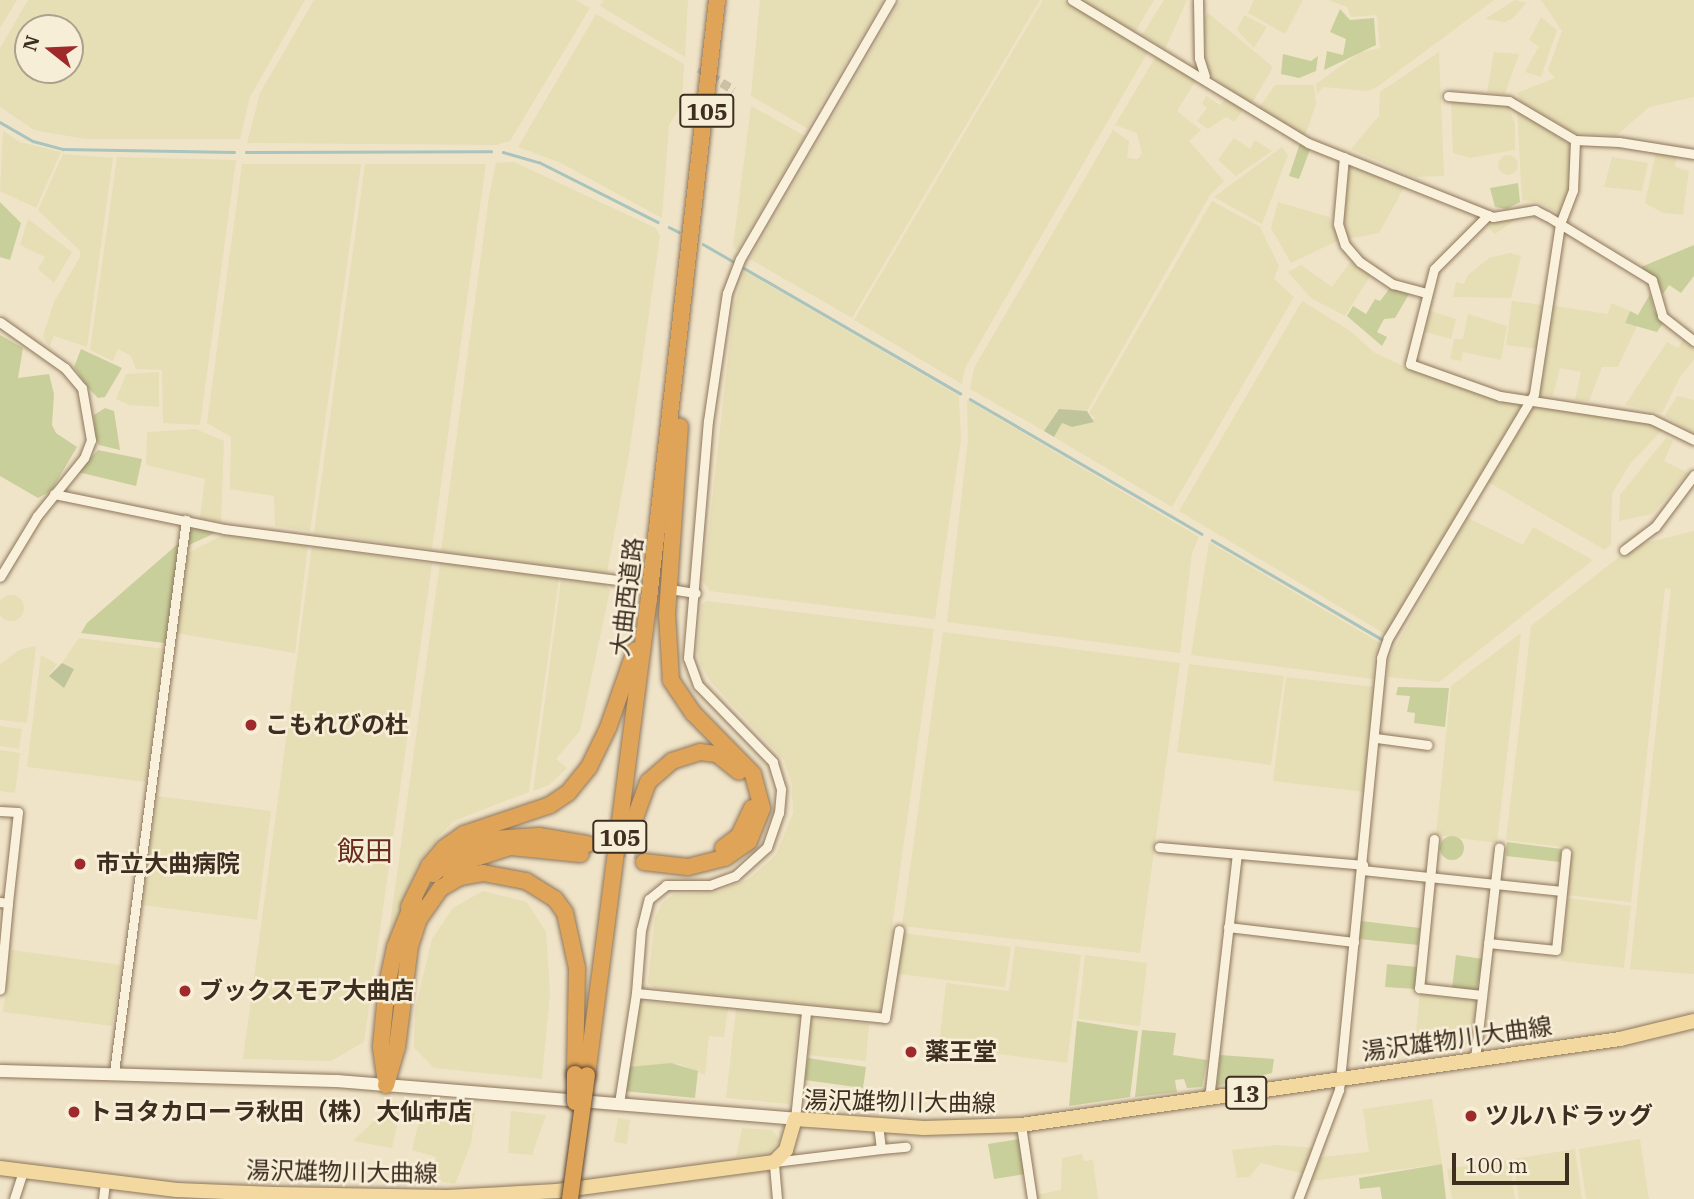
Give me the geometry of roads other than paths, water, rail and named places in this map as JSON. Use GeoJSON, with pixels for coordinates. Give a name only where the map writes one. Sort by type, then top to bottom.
{"type":"FeatureCollection","features":[{"type":"Feature","properties":{"kind":"highway","name":"大曲西道路"},"geometry":{"type":"LineString","coordinates":[[581,1074],[649,599],[717,0]]}},
{"type":"Feature","properties":{"kind":"highway"},"geometry":{"type":"LineString","coordinates":[[581,1074],[632,825],[648,782],[672,761],[700,752],[717,754],[733,764],[751,793],[752,810],[739,836],[731,844],[701,855],[645,857],[688,867],[725,858],[749,841],[762,808],[753,774],[681,700],[671,680],[666,651],[694,221]]}},
{"type":"Feature","properties":{"kind":"highway"},"geometry":{"type":"LineString","coordinates":[[386,1085],[381,1046],[387,985],[409,907],[429,866],[444,848],[464,834],[550,805],[568,793],[589,767],[625,687],[649,599]]}},
{"type":"Feature","properties":{"kind":"highway"},"geometry":{"type":"LineString","coordinates":[[386,1085],[397,1047],[410,946],[419,919],[441,888],[473,859],[511,847],[587,849],[514,836],[476,845],[444,863],[409,907]]}},
{"type":"Feature","properties":{"kind":"highway"},"geometry":{"type":"LineString","coordinates":[[441,888],[470,874],[496,872],[526,881],[555,899],[573,938],[577,968],[581,1074],[570,1199]]}},
{"type":"Feature","properties":{"kind":"main road","name":"湯沢雄物川大曲線"},"geometry":{"type":"LineString","coordinates":[[0,1168],[177,1194],[474,1196],[638,1182],[774,1162],[786,1150],[795,1119],[878,1125],[1021,1125],[1620,1039],[1694,1021]]}},
{"type":"Feature","properties":{"kind":"street"},"geometry":{"type":"LineString","coordinates":[[619,1103],[636,993],[643,915],[657,890],[678,883],[710,885],[735,876],[766,847],[779,813],[781,789],[773,762],[691,674],[688,643],[696,593],[709,421],[727,293],[740,259],[891,0]]}},
{"type":"Feature","properties":{"kind":"street"},"geometry":{"type":"LineString","coordinates":[[1072,0],[1206,78],[1292,135],[1488,215],[1535,211],[1560,224],[1652,280],[1662,316],[1694,341]]}},
{"type":"Feature","properties":{"kind":"street"},"geometry":{"type":"LineString","coordinates":[[1198,0],[1199,58],[1206,78]]}},
{"type":"Feature","properties":{"kind":"street"},"geometry":{"type":"LineString","coordinates":[[1448,96],[1509,101],[1575,140],[1619,142],[1694,155]]}},
{"type":"Feature","properties":{"kind":"street"},"geometry":{"type":"LineString","coordinates":[[1298,1199],[1328,1124],[1340,1080],[1376,738],[1381,658],[1388,638],[1531,401],[1560,224],[1573,190],[1575,140]]}},
{"type":"Feature","properties":{"kind":"street"},"geometry":{"type":"LineString","coordinates":[[1344,158],[1338,224],[1345,245],[1360,262],[1393,284],[1427,293]]}},
{"type":"Feature","properties":{"kind":"street"},"geometry":{"type":"LineString","coordinates":[[1488,215],[1440,260],[1427,293],[1410,364],[1500,396],[1651,419],[1694,440]]}},
{"type":"Feature","properties":{"kind":"street"},"geometry":{"type":"LineString","coordinates":[[0,322],[65,368],[82,388],[89,449],[54,494],[0,577]]}},
{"type":"Feature","properties":{"kind":"street"},"geometry":{"type":"LineString","coordinates":[[1624,550],[1655,527],[1694,475]]}},
{"type":"Feature","properties":{"kind":"street"},"geometry":{"type":"LineString","coordinates":[[54,494],[224,529],[631,582]]}},
{"type":"Feature","properties":{"kind":"street"},"geometry":{"type":"LineString","coordinates":[[114,1072],[186,520]]}},
{"type":"Feature","properties":{"kind":"street"},"geometry":{"type":"LineString","coordinates":[[676,590],[696,593]]}},
{"type":"Feature","properties":{"kind":"street"},"geometry":{"type":"LineString","coordinates":[[1376,738],[1428,745]]}},
{"type":"Feature","properties":{"kind":"street"},"geometry":{"type":"LineString","coordinates":[[0,811],[18,812],[4,902],[0,990]]}},
{"type":"Feature","properties":{"kind":"street"},"geometry":{"type":"LineString","coordinates":[[1434,839],[1419,988],[1482,995]]}},
{"type":"Feature","properties":{"kind":"street"},"geometry":{"type":"LineString","coordinates":[[1159,847],[1562,891]]}},
{"type":"Feature","properties":{"kind":"street"},"geometry":{"type":"LineString","coordinates":[[1475,1059],[1499,847]]}},
{"type":"Feature","properties":{"kind":"street"},"geometry":{"type":"LineString","coordinates":[[1488,943],[1556,950],[1566,853]]}},
{"type":"Feature","properties":{"kind":"street"},"geometry":{"type":"LineString","coordinates":[[1209,1099],[1237,855]]}},
{"type":"Feature","properties":{"kind":"street"},"geometry":{"type":"LineString","coordinates":[[1228,927],[1354,942]]}},
{"type":"Feature","properties":{"kind":"street"},"geometry":{"type":"LineString","coordinates":[[636,993],[806,1013],[885,1018],[899,929]]}},
{"type":"Feature","properties":{"kind":"street"},"geometry":{"type":"LineString","coordinates":[[0,1071],[114,1072],[386,1085],[795,1119],[806,1013]]}},
{"type":"Feature","properties":{"kind":"street"},"geometry":{"type":"LineString","coordinates":[[878,1125],[881,1149]]}},
{"type":"Feature","properties":{"kind":"street"},"geometry":{"type":"LineString","coordinates":[[1021,1125],[1032,1199]]}},
{"type":"Feature","properties":{"kind":"street"},"geometry":{"type":"LineString","coordinates":[[777,1199],[774,1162],[906,1147]]}},
{"type":"Feature","properties":{"kind":"street"},"geometry":{"type":"LineString","coordinates":[[14,1199],[23,1172]]}},
{"type":"Feature","properties":{"kind":"street"},"geometry":{"type":"LineString","coordinates":[[103,1199],[105,1183]]}},
{"type":"Feature","properties":{"kind":"waterway"},"geometry":{"type":"LineString","coordinates":[[0,122],[33,141],[63,149],[234,152]]}},
{"type":"Feature","properties":{"kind":"waterway"},"geometry":{"type":"LineString","coordinates":[[246,152],[491,151]]}},
{"type":"Feature","properties":{"kind":"waterway"},"geometry":{"type":"LineString","coordinates":[[503,152],[539,162],[658,222]]}},
{"type":"Feature","properties":{"kind":"waterway"},"geometry":{"type":"LineString","coordinates":[[669,227],[679,232]]}},
{"type":"Feature","properties":{"kind":"waterway"},"geometry":{"type":"LineString","coordinates":[[703,244],[732,261]]}},
{"type":"Feature","properties":{"kind":"waterway"},"geometry":{"type":"LineString","coordinates":[[744,268],[960,393]]}},
{"type":"Feature","properties":{"kind":"waterway"},"geometry":{"type":"LineString","coordinates":[[970,399],[1202,534]]}},
{"type":"Feature","properties":{"kind":"waterway"},"geometry":{"type":"LineString","coordinates":[[1212,540],[1383,640]]}},
{"type":"Feature","properties":{"kind":"tunnel"},"geometry":{"type":"LineString","coordinates":[[699,68],[734,90]]}},
{"type":"Feature","properties":{"kind":"tunnel"},"geometry":{"type":"LineString","coordinates":[[587,844],[645,852]]}},
{"type":"Feature","properties":{"kind":"place","name":"こもれびの杜"},"geometry":{"type":"Point","coordinates":[251,725]}},
{"type":"Feature","properties":{"kind":"place","name":"市立大曲病院"},"geometry":{"type":"Point","coordinates":[80,864]}},
{"type":"Feature","properties":{"kind":"place","name":"ブックスモア大曲店"},"geometry":{"type":"Point","coordinates":[185,991]}},
{"type":"Feature","properties":{"kind":"place","name":"薬王堂"},"geometry":{"type":"Point","coordinates":[911,1052]}},
{"type":"Feature","properties":{"kind":"place","name":"トヨタカローラ秋田（株）大仙市店"},"geometry":{"type":"Point","coordinates":[74,1112]}},
{"type":"Feature","properties":{"kind":"place","name":"ツルハドラッグ"},"geometry":{"type":"Point","coordinates":[1471,1116]}},
{"type":"Feature","properties":{"kind":"district","name":"飯田"},"geometry":{"type":"Point","coordinates":[365,851]}}]}
